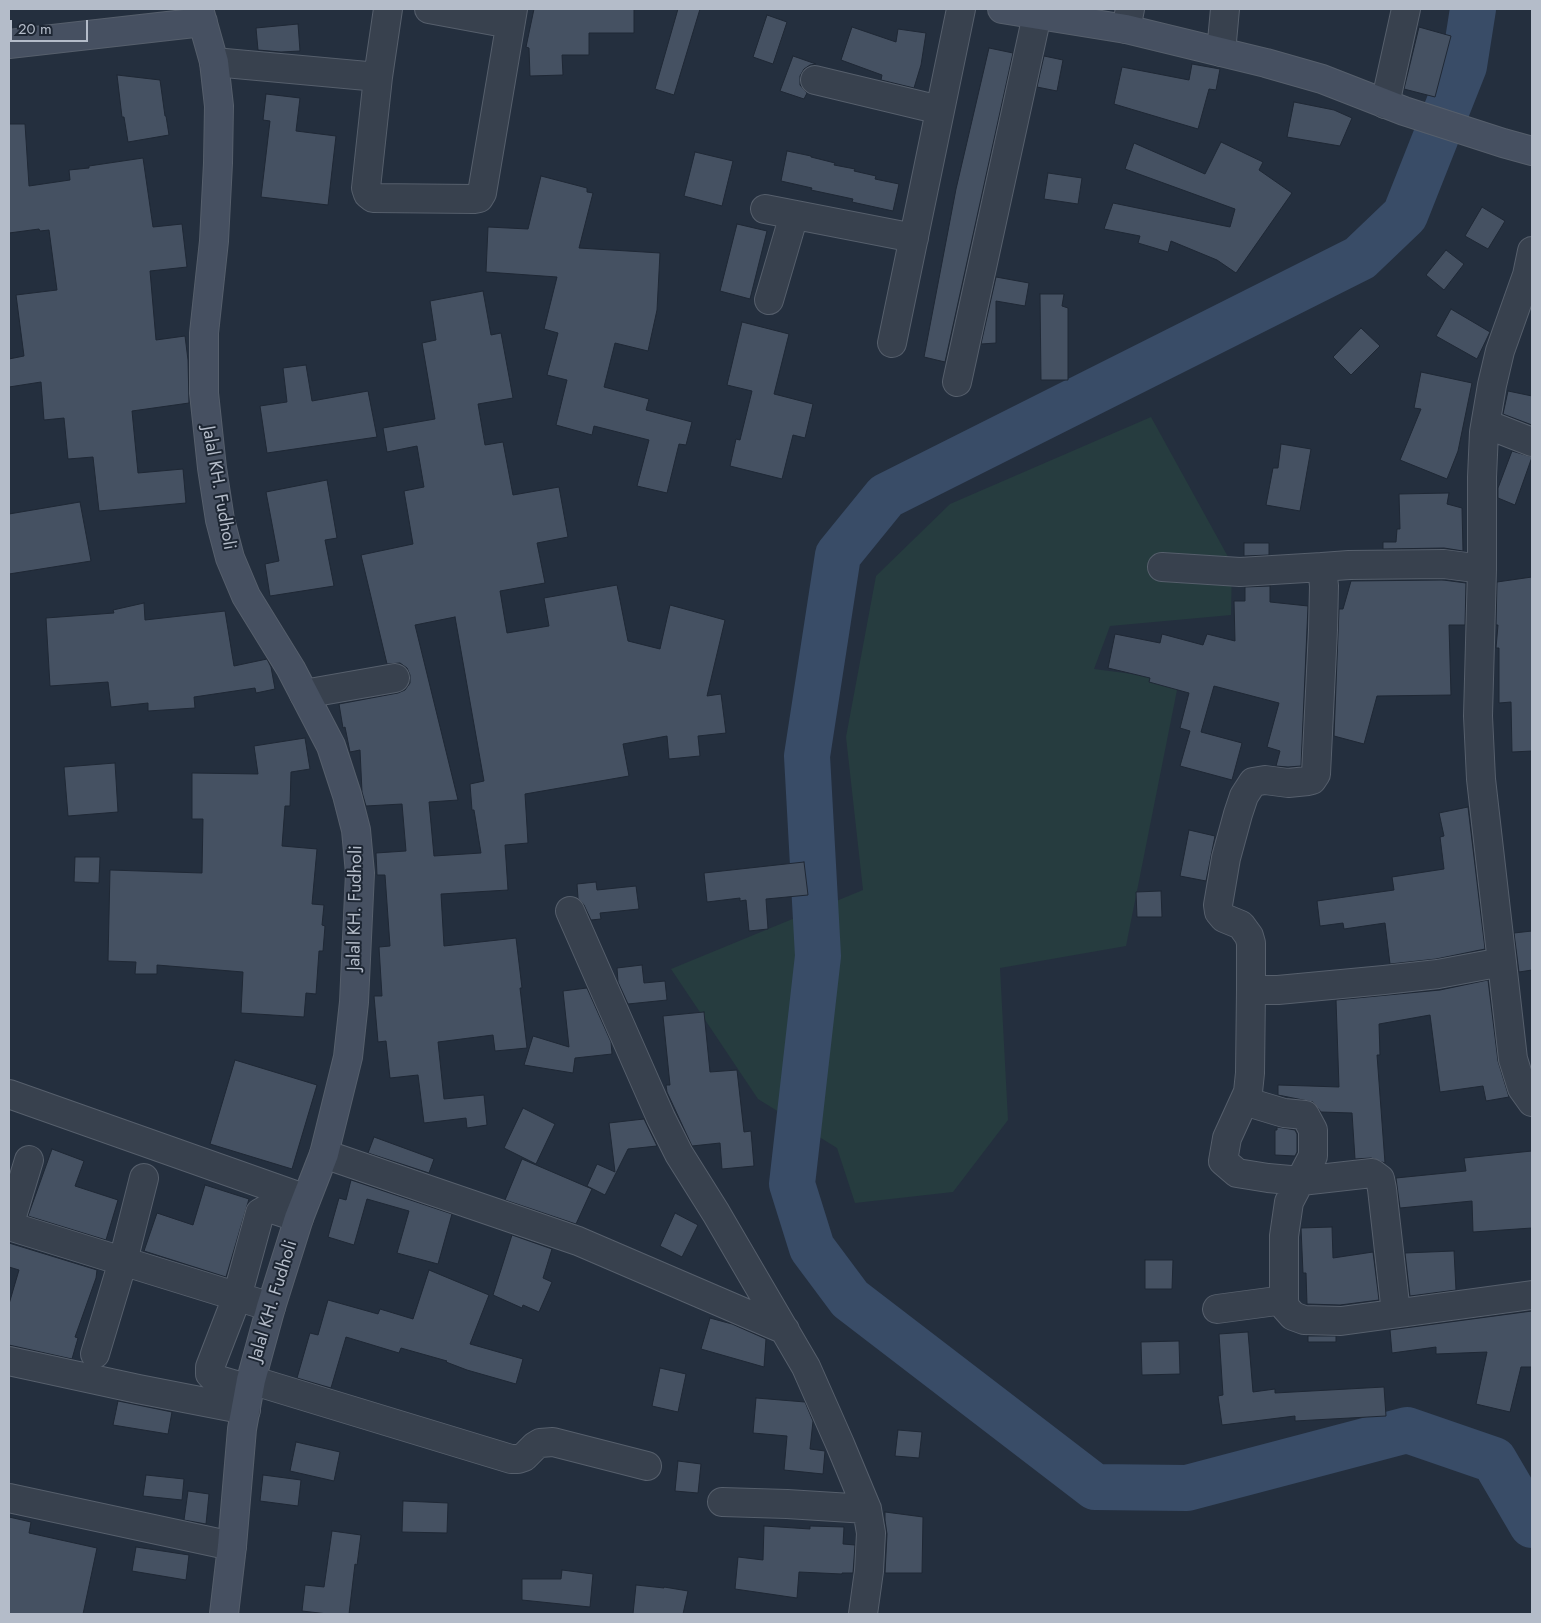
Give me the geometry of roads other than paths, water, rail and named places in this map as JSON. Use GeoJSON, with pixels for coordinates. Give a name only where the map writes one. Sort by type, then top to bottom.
{"type":"FeatureCollection","features":[{"type":"Feature","properties":{"kind":"main road"},"geometry":{"type":"LineString","coordinates":[[1002,9],[1037,15],[1128,19],[1221,52],[1322,79],[1395,107],[1532,151]]}},
{"type":"Feature","properties":{"kind":"main road"},"geometry":{"type":"LineString","coordinates":[[9,44],[201,15]]}},
{"type":"Feature","properties":{"kind":"main road","name":"Jalal KH. Fudholi"},"geometry":{"type":"LineString","coordinates":[[201,15],[214,62],[218,106],[218,163],[214,241],[204,333],[204,392],[220,520],[230,558],[246,596],[291,669],[331,746],[347,794],[356,830],[360,873],[354,1002],[348,1057],[324,1154],[302,1209],[271,1307],[249,1393],[242,1429],[224,1614]]}},
{"type":"Feature","properties":{"kind":"street"},"geometry":{"type":"LineString","coordinates":[[388,9],[378,77],[366,188],[368,194],[373,198],[479,198],[482,193],[511,16],[429,9]]}},
{"type":"Feature","properties":{"kind":"street"},"geometry":{"type":"LineString","coordinates":[[892,343],[960,9]]}},
{"type":"Feature","properties":{"kind":"street"},"geometry":{"type":"LineString","coordinates":[[1221,52],[1225,9]]}},
{"type":"Feature","properties":{"kind":"street"},"geometry":{"type":"LineString","coordinates":[[1395,107],[1406,9]]}},
{"type":"Feature","properties":{"kind":"street"},"geometry":{"type":"LineString","coordinates":[[957,382],[1037,15]]}},
{"type":"Feature","properties":{"kind":"street"},"geometry":{"type":"LineString","coordinates":[[214,62],[378,77]]}},
{"type":"Feature","properties":{"kind":"street"},"geometry":{"type":"LineString","coordinates":[[815,80],[940,110]]}},
{"type":"Feature","properties":{"kind":"street"},"geometry":{"type":"LineString","coordinates":[[765,209],[914,238]]}},
{"type":"Feature","properties":{"kind":"street"},"geometry":{"type":"LineString","coordinates":[[769,300],[794,216]]}},
{"type":"Feature","properties":{"kind":"street"},"geometry":{"type":"LineString","coordinates":[[1532,251],[1527,275],[1500,351],[1486,424],[1482,476],[1482,569],[1478,716],[1481,779],[1513,1059],[1522,1088],[1532,1102]]}},
{"type":"Feature","properties":{"kind":"street"},"geometry":{"type":"LineString","coordinates":[[1486,424],[1532,442]]}},
{"type":"Feature","properties":{"kind":"street"},"geometry":{"type":"LineString","coordinates":[[1162,567],[1240,572],[1350,565],[1444,564],[1482,569]]}},
{"type":"Feature","properties":{"kind":"street"},"geometry":{"type":"LineString","coordinates":[[1322,567],[1324,586],[1323,630],[1316,774],[1312,780],[1308,781],[1288,783],[1265,780],[1253,782],[1244,796],[1226,858],[1218,905],[1219,912],[1224,918],[1241,925],[1249,936],[1251,943],[1252,990],[1248,1092],[1227,1138],[1223,1161],[1237,1173],[1268,1178],[1301,1181],[1372,1173],[1380,1179],[1396,1313]]}},
{"type":"Feature","properties":{"kind":"street"},"geometry":{"type":"LineString","coordinates":[[304,694],[395,678]]}},
{"type":"Feature","properties":{"kind":"street"},"geometry":{"type":"LineString","coordinates":[[570,911],[661,1118],[679,1154],[785,1330],[810,1376],[840,1444],[867,1509],[871,1533],[864,1614]]}},
{"type":"Feature","properties":{"kind":"street"},"geometry":{"type":"LineString","coordinates":[[1252,990],[1278,990],[1438,974],[1502,962]]}},
{"type":"Feature","properties":{"kind":"street"},"geometry":{"type":"LineString","coordinates":[[9,1094],[302,1209]]}},
{"type":"Feature","properties":{"kind":"street"},"geometry":{"type":"LineString","coordinates":[[1244,1101],[1284,1113],[1305,1115],[1312,1130],[1313,1156],[1289,1202],[1284,1236],[1284,1300],[1285,1307],[1294,1316],[1304,1320],[1341,1321],[1532,1295]]}},
{"type":"Feature","properties":{"kind":"street"},"geometry":{"type":"LineString","coordinates":[[324,1154],[578,1241],[785,1330]]}},
{"type":"Feature","properties":{"kind":"street"},"geometry":{"type":"LineString","coordinates":[[29,1160],[9,1226],[271,1307]]}},
{"type":"Feature","properties":{"kind":"street"},"geometry":{"type":"LineString","coordinates":[[94,1354],[123,1261],[144,1178]]}},
{"type":"Feature","properties":{"kind":"street"},"geometry":{"type":"LineString","coordinates":[[302,1209],[267,1209],[260,1213],[236,1297],[210,1367],[210,1374],[215,1379],[249,1393],[511,1459],[524,1457],[540,1443],[553,1442],[647,1466]]}},
{"type":"Feature","properties":{"kind":"street"},"geometry":{"type":"LineString","coordinates":[[1217,1309],[1284,1300]]}},
{"type":"Feature","properties":{"kind":"street"},"geometry":{"type":"LineString","coordinates":[[9,1361],[138,1389],[249,1393]]}},
{"type":"Feature","properties":{"kind":"street"},"geometry":{"type":"LineString","coordinates":[[9,1498],[232,1546]]}},
{"type":"Feature","properties":{"kind":"street"},"geometry":{"type":"LineString","coordinates":[[722,1502],[867,1509]]}},
{"type":"Feature","properties":{"kind":"waterway"},"geometry":{"type":"LineString","coordinates":[[1473,9],[1464,66],[1405,215],[1360,258],[886,496],[838,555],[807,756],[818,956],[792,1184],[812,1248],[850,1299],[1095,1487],[1187,1488],[1407,1430],[1494,1460],[1532,1525]]}}]}
